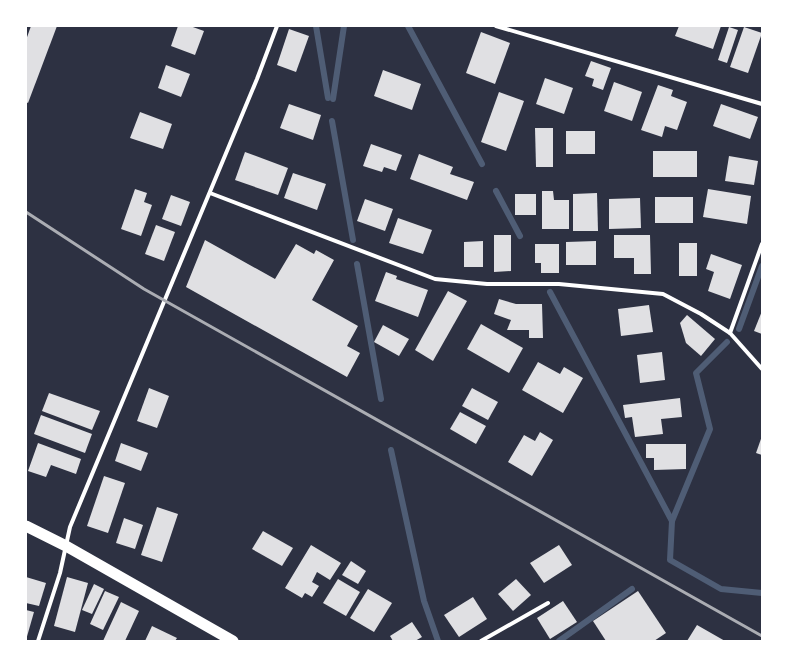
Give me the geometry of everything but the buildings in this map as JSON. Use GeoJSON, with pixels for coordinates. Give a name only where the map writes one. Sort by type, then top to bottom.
{"type":"FeatureCollection","features":[{"type":"Feature","properties":{"kind":"highway"},"geometry":{"type":"LineString","coordinates":[[26,526],[66,546],[233,641]]}},
{"type":"Feature","properties":{"kind":"street"},"geometry":{"type":"LineString","coordinates":[[38,641],[60,573],[73,520],[210,193],[277,26]]}},
{"type":"Feature","properties":{"kind":"street"},"geometry":{"type":"LineString","coordinates":[[496,26],[762,104]]}},
{"type":"Feature","properties":{"kind":"street"},"geometry":{"type":"LineString","coordinates":[[210,193],[435,279],[487,284],[559,284],[663,294],[701,314],[730,333],[762,369]]}},
{"type":"Feature","properties":{"kind":"street"},"geometry":{"type":"LineString","coordinates":[[730,333],[762,244]]}},
{"type":"Feature","properties":{"kind":"street"},"geometry":{"type":"LineString","coordinates":[[481,641],[548,603]]}},
{"type":"Feature","properties":{"kind":"waterway"},"geometry":{"type":"LineString","coordinates":[[316,26],[328,98]]}},
{"type":"Feature","properties":{"kind":"waterway"},"geometry":{"type":"LineString","coordinates":[[333,99],[344,26]]}},
{"type":"Feature","properties":{"kind":"waterway"},"geometry":{"type":"LineString","coordinates":[[408,26],[482,164]]}},
{"type":"Feature","properties":{"kind":"waterway"},"geometry":{"type":"LineString","coordinates":[[332,121],[353,240]]}},
{"type":"Feature","properties":{"kind":"waterway"},"geometry":{"type":"LineString","coordinates":[[496,191],[520,236]]}},
{"type":"Feature","properties":{"kind":"waterway"},"geometry":{"type":"LineString","coordinates":[[357,264],[381,399]]}},
{"type":"Feature","properties":{"kind":"waterway"},"geometry":{"type":"LineString","coordinates":[[739,329],[762,266]]}},
{"type":"Feature","properties":{"kind":"waterway"},"geometry":{"type":"LineString","coordinates":[[550,292],[672,521]]}},
{"type":"Feature","properties":{"kind":"waterway"},"geometry":{"type":"LineString","coordinates":[[727,342],[696,373],[710,429],[672,521],[670,560],[721,589],[762,593]]}},
{"type":"Feature","properties":{"kind":"waterway"},"geometry":{"type":"LineString","coordinates":[[391,450],[424,601],[438,641]]}},
{"type":"Feature","properties":{"kind":"waterway"},"geometry":{"type":"LineString","coordinates":[[559,641],[632,589]]}},
{"type":"Feature","properties":{"kind":"railway"},"geometry":{"type":"LineString","coordinates":[[26,212],[144,289],[762,636]]}}]}
